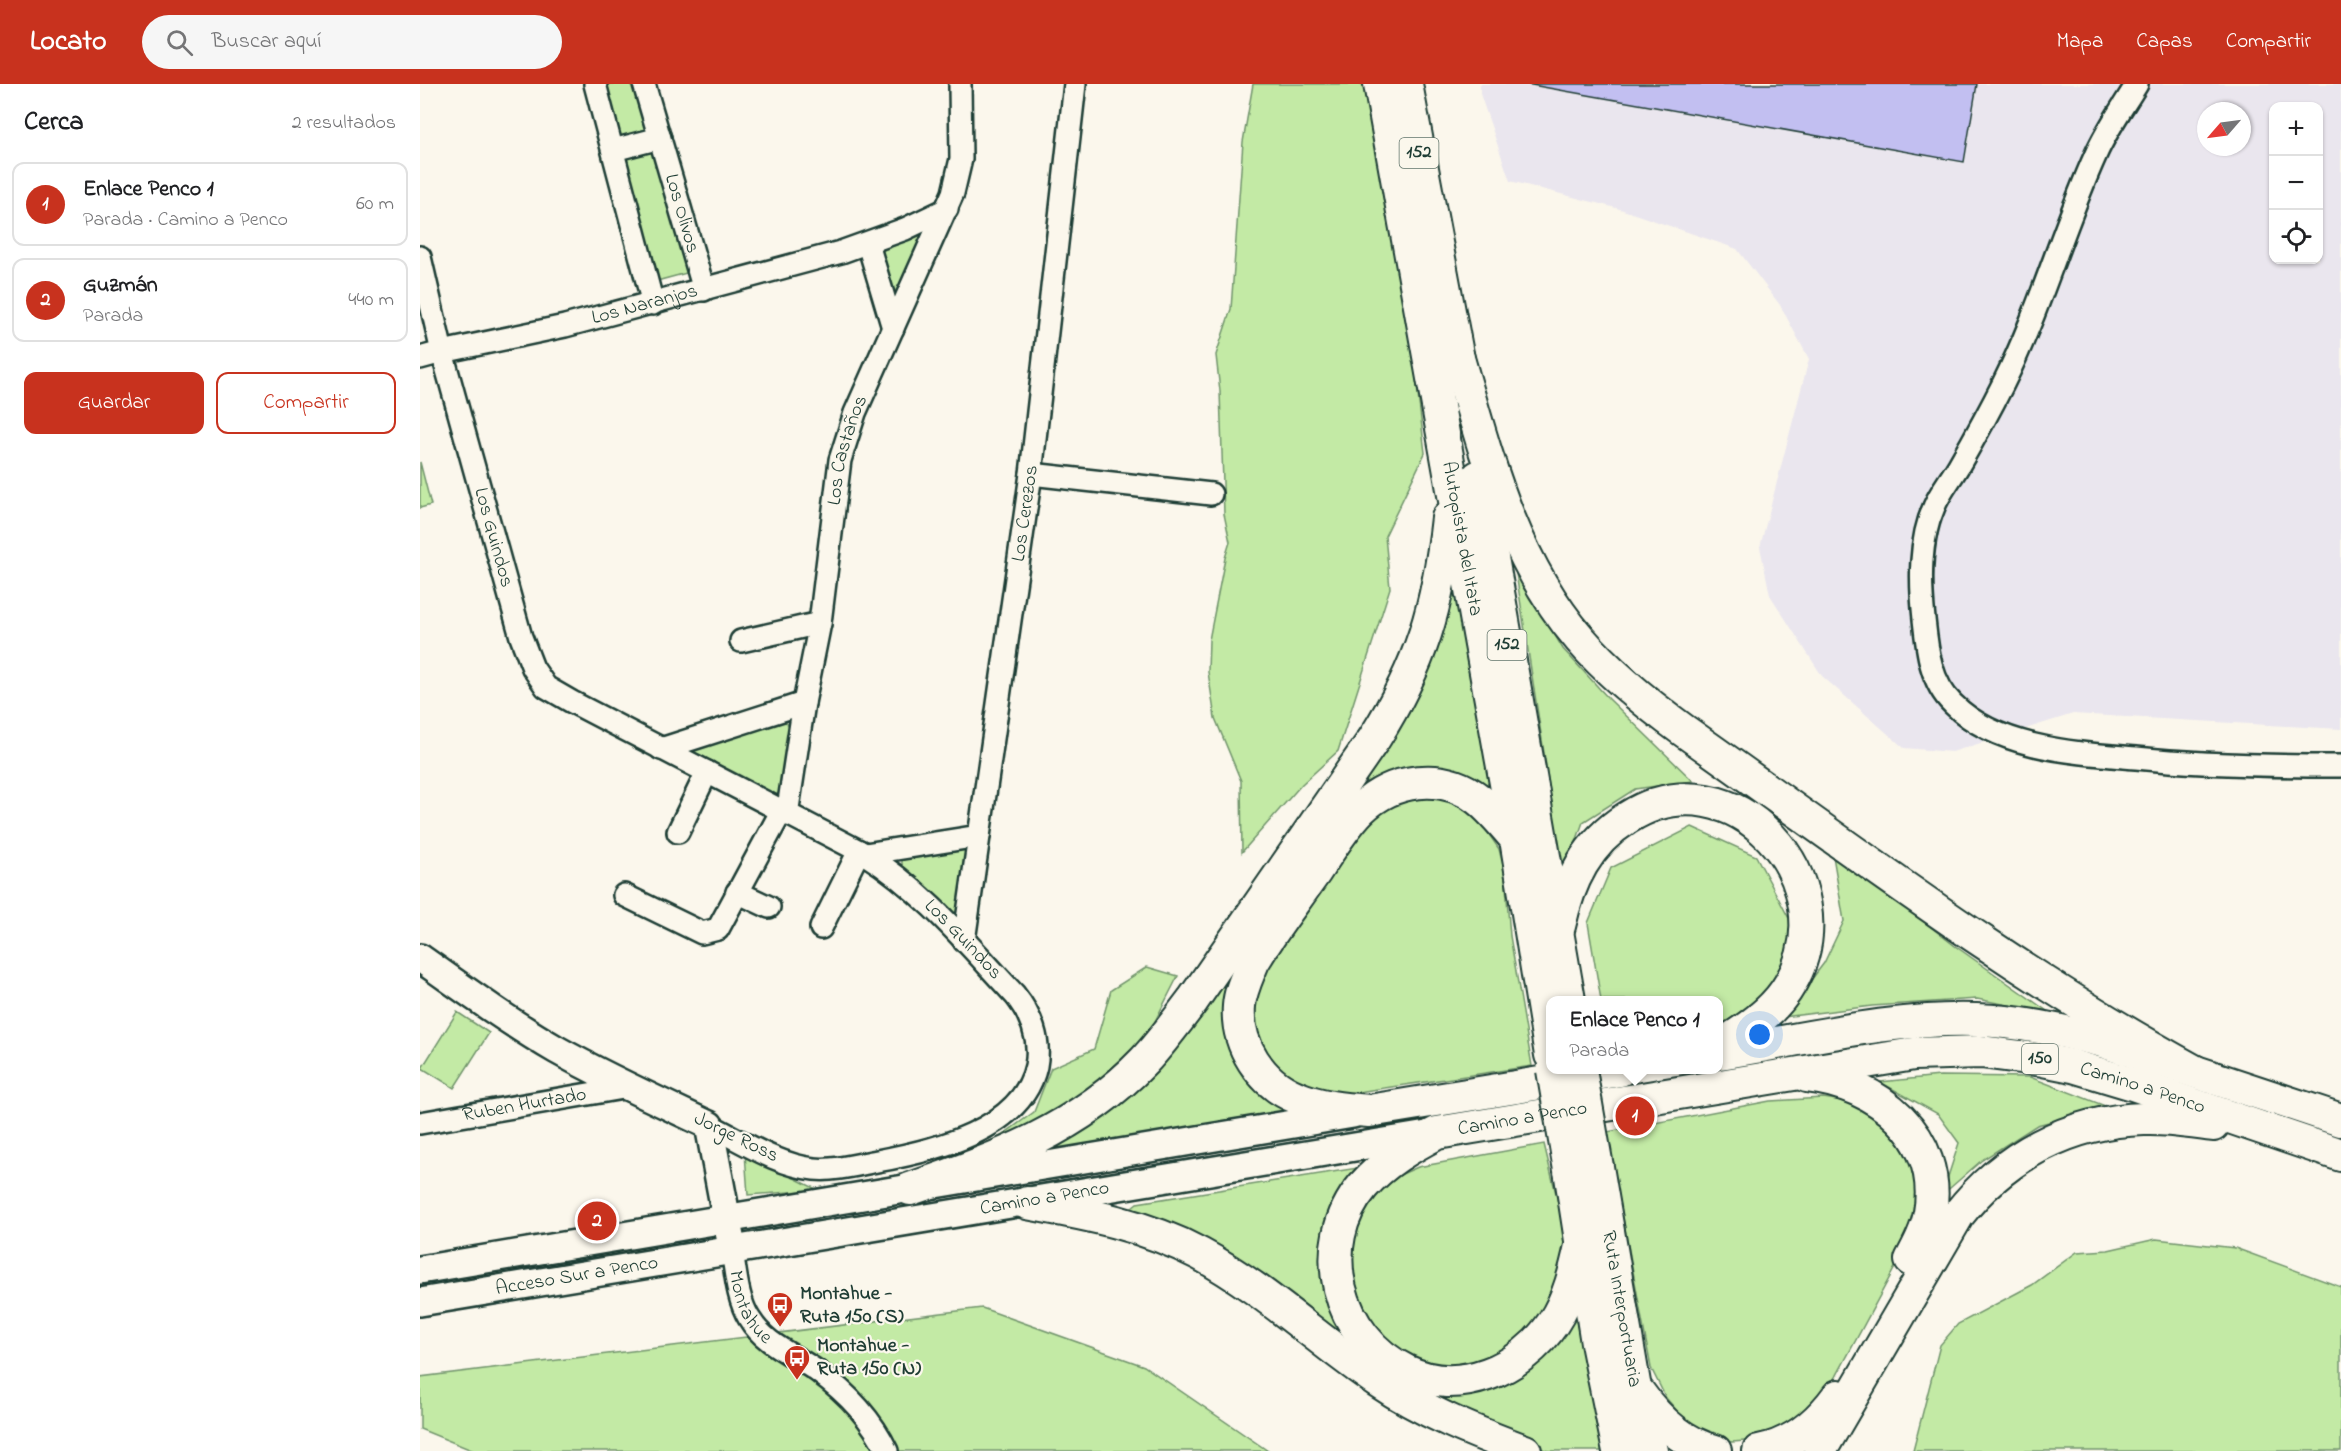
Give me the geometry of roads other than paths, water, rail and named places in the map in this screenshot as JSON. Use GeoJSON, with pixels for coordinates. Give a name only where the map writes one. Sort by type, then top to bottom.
{"type":"FeatureCollection","features":[{"type":"Feature","properties":{"kind":"highway","name":"Autopista del Itata"},"geometry":{"type":"LineString","coordinates":[[1380,84],[1516,838],[1546,1024]]}},
{"type":"Feature","properties":{"kind":"highway","name":"Autopista del Itata"},"geometry":{"type":"LineString","coordinates":[[1406,84],[1457,355],[1568,996]]}},
{"type":"Feature","properties":{"kind":"highway"},"geometry":{"type":"LineString","coordinates":[[1457,355],[1493,475],[1519,543],[1552,602],[1579,638],[1607,668],[1683,730],[2021,969],[2136,1040],[2194,1071]]}},
{"type":"Feature","properties":{"kind":"highway"},"geometry":{"type":"LineString","coordinates":[[910,1189],[1020,1148],[1072,1119],[1121,1082],[1144,1061],[1180,1018],[1374,739],[1401,694],[1422,647],[1438,590],[1449,515],[1450,472]]}},
{"type":"Feature","properties":{"kind":"highway"},"geometry":{"type":"LineString","coordinates":[[1369,1111],[1333,1107],[1304,1100],[1286,1093],[1264,1076],[1245,1044],[1239,1020],[1241,994],[1253,962],[1352,819],[1371,801],[1394,787],[1422,782],[1455,787],[1476,798],[1516,838]]}},
{"type":"Feature","properties":{"kind":"highway"},"geometry":{"type":"LineString","coordinates":[[1557,936],[1567,894],[1584,859],[1607,832],[1632,814],[1661,802],[1695,799],[1730,807],[1756,822],[1777,843],[1795,874],[1805,908],[1804,947],[1797,970],[1780,998],[1752,1024],[1723,1043]]}},
{"type":"Feature","properties":{"kind":"highway","name":"Camino a Penco"},"geometry":{"type":"LineString","coordinates":[[1723,1052],[1894,1024],[1976,1020],[2011,1022],[2072,1033],[2341,1120]]}},
{"type":"Feature","properties":{"kind":"highway","name":"Camino a Penco"},"geometry":{"type":"LineString","coordinates":[[1437,1133],[1914,1054],[1947,1052],[2012,1055],[2103,1075],[2341,1155]]}},
{"type":"Feature","properties":{"kind":"highway","name":"Camino a Penco"},"geometry":{"type":"LineString","coordinates":[[1369,1111],[1559,1074]]}},
{"type":"Feature","properties":{"kind":"highway"},"geometry":{"type":"LineString","coordinates":[[1569,1074],[1584,1168]]}},
{"type":"Feature","properties":{"kind":"highway"},"geometry":{"type":"LineString","coordinates":[[1759,1451],[1777,1446],[1803,1432],[1826,1411],[1837,1397],[1920,1243],[1930,1213],[1932,1198],[1930,1171],[1921,1146],[1909,1126],[1892,1109],[1853,1088],[1812,1076],[1791,1074]]}},
{"type":"Feature","properties":{"kind":"highway"},"geometry":{"type":"LineString","coordinates":[[1820,1451],[1958,1215],[1987,1182],[2021,1155],[2059,1136],[2123,1120],[2167,1120],[2279,1134]]}},
{"type":"Feature","properties":{"kind":"highway"},"geometry":{"type":"LineString","coordinates":[[1437,1133],[1401,1153],[1373,1176],[1353,1200],[1340,1230],[1335,1264],[1341,1295],[1353,1323],[1362,1336],[1382,1356],[1406,1372],[1436,1380],[1464,1380],[1504,1367],[1532,1348],[1553,1323],[1569,1290],[1582,1241]]}},
{"type":"Feature","properties":{"kind":"highway","name":"Ruta Interportuaria"},"geometry":{"type":"LineString","coordinates":[[1584,1168],[1582,1241],[1596,1343],[1619,1451]]}},
{"type":"Feature","properties":{"kind":"highway","name":"Ruta Interportuaria"},"geometry":{"type":"LineString","coordinates":[[1584,1168],[1635,1389],[1652,1451]]}},
{"type":"Feature","properties":{"kind":"highway"},"geometry":{"type":"LineString","coordinates":[[1027,1203],[1113,1220],[1199,1253],[1272,1299],[1376,1380],[1406,1399],[1471,1431],[1525,1451]]}},
{"type":"Feature","properties":{"kind":"highway"},"geometry":{"type":"LineString","coordinates":[[1635,1389],[1670,1428],[1695,1444],[1715,1451]]}},
{"type":"Feature","properties":{"kind":"main road","name":"Jorge Ross"},"geometry":{"type":"LineString","coordinates":[[420,958],[526,1031],[629,1087],[709,1125]]}},
{"type":"Feature","properties":{"kind":"main road","name":"Camino a Penco"},"geometry":{"type":"LineString","coordinates":[[727,1218],[1369,1111]]}},
{"type":"Feature","properties":{"kind":"main road"},"geometry":{"type":"LineString","coordinates":[[709,1125],[732,1251]]}},
{"type":"Feature","properties":{"kind":"main road","name":"Camino a Penco"},"geometry":{"type":"LineString","coordinates":[[732,1251],[1437,1133]]}},
{"type":"Feature","properties":{"kind":"main road","name":"Acceso Sur a Penco"},"geometry":{"type":"LineString","coordinates":[[420,1270],[727,1218]]}},
{"type":"Feature","properties":{"kind":"main road","name":"Acceso Sur a Penco"},"geometry":{"type":"LineString","coordinates":[[420,1302],[732,1251]]}},
{"type":"Feature","properties":{"kind":"street"},"geometry":{"type":"LineString","coordinates":[[596,84],[652,304]]}},
{"type":"Feature","properties":{"kind":"street","name":"Los Olivos"},"geometry":{"type":"LineString","coordinates":[[644,84],[704,290]]}},
{"type":"Feature","properties":{"kind":"street","name":"Los Castaños"},"geometry":{"type":"LineString","coordinates":[[784,813],[820,623],[843,445],[956,184],[961,159],[960,93],[948,84]]}},
{"type":"Feature","properties":{"kind":"street","name":"Los Cerezos"},"geometry":{"type":"LineString","coordinates":[[964,941],[1031,474],[1075,84]]}},
{"type":"Feature","properties":{"kind":"street"},"geometry":{"type":"LineString","coordinates":[[2138,84],[2097,151],[2076,201],[2056,259],[2004,382],[1934,507],[1923,543],[1922,577],[1928,650],[1933,670],[1943,692],[1953,705],[1977,723],[2022,742],[2073,753],[2193,764],[2341,766]]}},
{"type":"Feature","properties":{"kind":"street"},"geometry":{"type":"LineString","coordinates":[[613,150],[660,138]]}},
{"type":"Feature","properties":{"kind":"street","name":"Los Naranjos"},"geometry":{"type":"LineString","coordinates":[[420,358],[652,304],[868,244],[947,208]]}},
{"type":"Feature","properties":{"kind":"street"},"geometry":{"type":"LineString","coordinates":[[868,244],[893,328]]}},
{"type":"Feature","properties":{"kind":"street","name":"Los Guindos"},"geometry":{"type":"LineString","coordinates":[[420,257],[442,352],[521,637],[533,668],[546,687],[890,869],[916,891],[1022,1004],[1032,1023],[1037,1046]]}},
{"type":"Feature","properties":{"kind":"street"},"geometry":{"type":"LineString","coordinates":[[1031,474],[1211,494]]}},
{"type":"Feature","properties":{"kind":"street"},"geometry":{"type":"LineString","coordinates":[[741,641],[820,623]]}},
{"type":"Feature","properties":{"kind":"street"},"geometry":{"type":"LineString","coordinates":[[661,749],[804,703]]}},
{"type":"Feature","properties":{"kind":"street"},"geometry":{"type":"LineString","coordinates":[[678,832],[707,772]]}},
{"type":"Feature","properties":{"kind":"street"},"geometry":{"type":"LineString","coordinates":[[624,895],[702,933],[718,929],[784,813]]}},
{"type":"Feature","properties":{"kind":"street"},"geometry":{"type":"LineString","coordinates":[[821,928],[862,853],[979,836]]}},
{"type":"Feature","properties":{"kind":"street"},"geometry":{"type":"LineString","coordinates":[[737,892],[769,907]]}},
{"type":"Feature","properties":{"kind":"street","name":"Jorge Ross"},"geometry":{"type":"LineString","coordinates":[[709,1125],[785,1162],[813,1169],[844,1167],[919,1152],[976,1132],[1006,1113],[1031,1082],[1038,1058],[1037,1046]]}},
{"type":"Feature","properties":{"kind":"street","name":"Ruben Hurtado"},"geometry":{"type":"LineString","coordinates":[[420,1123],[629,1087]]}},
{"type":"Feature","properties":{"kind":"street","name":"Montahue"},"geometry":{"type":"LineString","coordinates":[[732,1251],[742,1303],[756,1329],[777,1348],[818,1372],[849,1398],[871,1424],[887,1451]]}},
{"type":"Feature","properties":{"kind":"place","name":"Enlace Penco 1"},"geometry":{"type":"Point","coordinates":[1635,1116]}},
{"type":"Feature","properties":{"kind":"place","name":"Guzmán"},"geometry":{"type":"Point","coordinates":[597,1221]}},
{"type":"Feature","properties":{"kind":"place","name":"Montahue - Ruta 150 (S)"},"geometry":{"type":"Point","coordinates":[780,1328]}},
{"type":"Feature","properties":{"kind":"place","name":"Montahue - Ruta 150 (N)"},"geometry":{"type":"Point","coordinates":[797,1381]}}]}
